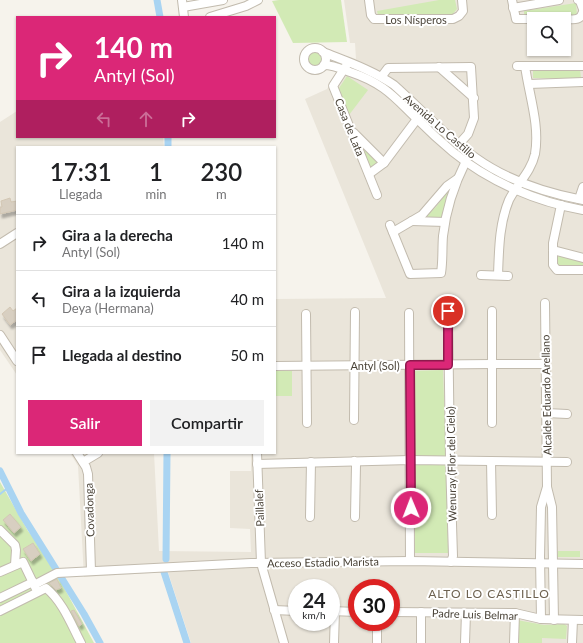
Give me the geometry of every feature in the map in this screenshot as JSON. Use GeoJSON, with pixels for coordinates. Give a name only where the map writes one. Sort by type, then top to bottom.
{"type":"FeatureCollection","features":[{"type":"Feature","properties":{"kind":"street"},"geometry":{"type":"LineString","coordinates":[[184,16],[182,4],[223,0]]}},
{"type":"Feature","properties":{"kind":"street"},"geometry":{"type":"LineString","coordinates":[[213,16],[246,6],[258,0]]}},
{"type":"Feature","properties":{"kind":"street","name":"Los Nísperos"},"geometry":{"type":"LineString","coordinates":[[369,0],[372,18],[374,19],[453,19],[459,16],[463,10],[462,0]]}},
{"type":"Feature","properties":{"kind":"street"},"geometry":{"type":"LineString","coordinates":[[527,18],[516,18],[512,4],[559,0]]}},
{"type":"Feature","properties":{"kind":"street"},"geometry":{"type":"LineString","coordinates":[[571,19],[579,19],[582,17],[583,11],[578,0]]}},
{"type":"Feature","properties":{"kind":"street","name":"Avenida Lo Castillo"},"geometry":{"type":"LineString","coordinates":[[581,199],[518,185],[475,157],[382,76],[317,49],[310,50],[305,55],[304,62],[308,68],[312,70],[319,69],[324,65],[331,65],[365,78],[383,88],[396,98],[453,152],[484,173],[518,185],[561,205],[583,210]]}},
{"type":"Feature","properties":{"kind":"street"},"geometry":{"type":"LineString","coordinates":[[323,52],[326,58],[324,65]]}},
{"type":"Feature","properties":{"kind":"street","name":"Casa de Lata"},"geometry":{"type":"LineString","coordinates":[[348,62],[333,86],[377,195]]}},
{"type":"Feature","properties":{"kind":"street"},"geometry":{"type":"LineString","coordinates":[[498,275],[499,240],[504,213],[518,185],[528,173],[536,146],[534,117],[529,84],[521,66],[583,66]]}},
{"type":"Feature","properties":{"kind":"street"},"geometry":{"type":"LineString","coordinates":[[439,67],[474,98]]}},
{"type":"Feature","properties":{"kind":"street"},"geometry":{"type":"LineString","coordinates":[[382,76],[388,68],[471,67],[474,118],[468,134],[459,144]]}},
{"type":"Feature","properties":{"kind":"street"},"geometry":{"type":"LineString","coordinates":[[529,84],[583,82]]}},
{"type":"Feature","properties":{"kind":"street"},"geometry":{"type":"LineString","coordinates":[[369,174],[384,163],[417,119]]}},
{"type":"Feature","properties":{"kind":"street"},"geometry":{"type":"LineString","coordinates":[[351,130],[384,163]]}},
{"type":"Feature","properties":{"kind":"street"},"geometry":{"type":"LineString","coordinates":[[458,179],[448,186],[428,209],[412,221],[392,228],[410,274],[441,274],[445,222],[450,197],[458,179],[466,161]]}},
{"type":"Feature","properties":{"kind":"street"},"geometry":{"type":"LineString","coordinates":[[581,199],[583,188]]}},
{"type":"Feature","properties":{"kind":"street"},"geometry":{"type":"LineString","coordinates":[[561,205],[556,224],[553,250],[554,268],[557,270],[583,270]]}},
{"type":"Feature","properties":{"kind":"street"},"geometry":{"type":"LineString","coordinates":[[412,221],[445,222]]}},
{"type":"Feature","properties":{"kind":"street"},"geometry":{"type":"LineString","coordinates":[[0,244],[16,234]]}},
{"type":"Feature","properties":{"kind":"street"},"geometry":{"type":"LineString","coordinates":[[553,250],[583,258]]}},
{"type":"Feature","properties":{"kind":"street"},"geometry":{"type":"LineString","coordinates":[[481,275],[508,276]]}},
{"type":"Feature","properties":{"kind":"street","name":"Alcalde Eduardo Arellano"},"geometry":{"type":"LineString","coordinates":[[545,303],[547,487],[552,507],[554,620]]}},
{"type":"Feature","properties":{"kind":"street","name":"Wenuray (Flor del Cielo)"},"geometry":{"type":"LineString","coordinates":[[448,311],[453,556],[451,562]]}},
{"type":"Feature","properties":{"kind":"street"},"geometry":{"type":"LineString","coordinates":[[492,311],[492,423]]}},
{"type":"Feature","properties":{"kind":"street"},"geometry":{"type":"LineString","coordinates":[[354,420],[355,312]]}},
{"type":"Feature","properties":{"kind":"street"},"geometry":{"type":"LineString","coordinates":[[409,313],[410,561]]}},
{"type":"Feature","properties":{"kind":"street"},"geometry":{"type":"LineString","coordinates":[[306,314],[307,423]]}},
{"type":"Feature","properties":{"kind":"street"},"geometry":{"type":"LineString","coordinates":[[0,335],[16,359]]}},
{"type":"Feature","properties":{"kind":"street","name":"Antyl (Sol)"},"geometry":{"type":"LineString","coordinates":[[276,366],[546,364]]}},
{"type":"Feature","properties":{"kind":"street"},"geometry":{"type":"LineString","coordinates":[[547,413],[567,414]]}},
{"type":"Feature","properties":{"kind":"street","name":"Covadonga"},"geometry":{"type":"LineString","coordinates":[[78,454],[88,474],[91,571]]}},
{"type":"Feature","properties":{"kind":"street"},"geometry":{"type":"LineString","coordinates":[[82,462],[96,454]]}},
{"type":"Feature","properties":{"kind":"street","name":"Paillalef"},"geometry":{"type":"LineString","coordinates":[[257,454],[261,563],[284,643]]}},
{"type":"Feature","properties":{"kind":"street"},"geometry":{"type":"LineString","coordinates":[[257,464],[410,460],[567,462]]}},
{"type":"Feature","properties":{"kind":"street"},"geometry":{"type":"LineString","coordinates":[[491,461],[492,515]]}},
{"type":"Feature","properties":{"kind":"street"},"geometry":{"type":"LineString","coordinates":[[310,517],[311,462]]}},
{"type":"Feature","properties":{"kind":"street"},"geometry":{"type":"LineString","coordinates":[[354,462],[356,465],[355,517]]}},
{"type":"Feature","properties":{"kind":"street","name":"Alcalde Eduardo Arellano"},"geometry":{"type":"LineString","coordinates":[[541,619],[541,507],[547,487]]}},
{"type":"Feature","properties":{"kind":"street"},"geometry":{"type":"LineString","coordinates":[[0,530],[15,545],[15,565]]}},
{"type":"Feature","properties":{"kind":"street","name":"Acceso Estadio Marista"},"geometry":{"type":"LineString","coordinates":[[35,586],[57,573],[63,572],[261,563],[410,561],[583,564]]}},
{"type":"Feature","properties":{"kind":"street"},"geometry":{"type":"LineString","coordinates":[[0,572],[23,562],[35,586]]}},
{"type":"Feature","properties":{"kind":"street"},"geometry":{"type":"LineString","coordinates":[[0,611],[35,586]]}},
{"type":"Feature","properties":{"kind":"street"},"geometry":{"type":"LineString","coordinates":[[0,598],[35,586],[46,588],[59,602],[81,643]]}},
{"type":"Feature","properties":{"kind":"street"},"geometry":{"type":"LineString","coordinates":[[274,610],[288,611]]}},
{"type":"Feature","properties":{"kind":"street","name":"Padre Luis Belmar"},"geometry":{"type":"LineString","coordinates":[[400,612],[515,613],[541,619],[583,620]]}},
{"type":"Feature","properties":{"kind":"street"},"geometry":{"type":"LineString","coordinates":[[421,612],[421,643]]}},
{"type":"Feature","properties":{"kind":"street"},"geometry":{"type":"LineString","coordinates":[[466,613],[466,643]]}},
{"type":"Feature","properties":{"kind":"street"},"geometry":{"type":"LineString","coordinates":[[514,643],[515,613]]}},
{"type":"Feature","properties":{"kind":"street"},"geometry":{"type":"LineString","coordinates":[[572,643],[573,620]]}},
{"type":"Feature","properties":{"kind":"street"},"geometry":{"type":"LineString","coordinates":[[334,631],[334,643]]}},
{"type":"Feature","properties":{"kind":"street"},"geometry":{"type":"LineString","coordinates":[[377,631],[377,643]]}},
{"type":"Feature","properties":{"kind":"shaded area"},"geometry":{"type":"Polygon","coordinates":[[[344,0],[583,0],[583,643],[191,643],[168,572],[84,577],[78,466],[71,454],[154,454],[159,551],[251,552],[250,529],[230,528],[230,471],[251,471],[251,454],[276,454],[276,299],[386,298],[305,99],[327,89],[347,56],[356,59],[355,43],[350,43],[344,0]]]}},
{"type":"Feature","properties":{"kind":"shaded area"},"geometry":{"type":"Polygon","coordinates":[[[16,112],[16,138],[163,138],[164,146],[16,146],[16,374],[0,350],[0,122],[16,112]]]}},
{"type":"Feature","properties":{"kind":"green space"},"geometry":{"type":"Polygon","coordinates":[[[341,0],[347,42],[293,43],[272,1],[341,0]]]}},
{"type":"Feature","properties":{"kind":"green space"},"geometry":{"type":"Polygon","coordinates":[[[439,0],[455,0],[457,9],[452,15],[378,15],[377,11],[439,0]]]}},
{"type":"Feature","properties":{"kind":"green space"},"geometry":{"type":"Polygon","coordinates":[[[576,3],[577,16],[571,16],[571,12],[527,12],[527,16],[524,16],[524,11],[576,3]]]}},
{"type":"Feature","properties":{"kind":"green space"},"geometry":{"type":"Polygon","coordinates":[[[312,52],[318,52],[322,56],[322,62],[318,66],[312,66],[308,62],[308,56],[312,52]]]}},
{"type":"Feature","properties":{"kind":"green space"},"geometry":{"type":"Polygon","coordinates":[[[533,69],[580,69],[581,79],[533,78],[533,69]]]}},
{"type":"Feature","properties":{"kind":"green space"},"geometry":{"type":"Polygon","coordinates":[[[347,76],[368,90],[349,115],[337,91],[347,76]]]}},
{"type":"Feature","properties":{"kind":"green space"},"geometry":{"type":"Polygon","coordinates":[[[360,143],[379,161],[370,168],[360,143]]]}},
{"type":"Feature","properties":{"kind":"green space"},"geometry":{"type":"Polygon","coordinates":[[[450,188],[442,219],[423,218],[436,207],[450,188]]]}},
{"type":"Feature","properties":{"kind":"green space"},"geometry":{"type":"Polygon","coordinates":[[[555,253],[583,260],[583,268],[556,266],[555,253]]]}},
{"type":"Feature","properties":{"kind":"green space"},"geometry":{"type":"Polygon","coordinates":[[[443,370],[446,456],[413,456],[412,371],[443,370]]]}},
{"type":"Feature","properties":{"kind":"green space"},"geometry":{"type":"Polygon","coordinates":[[[276,371],[292,371],[292,396],[276,396],[276,371]]]}},
{"type":"Feature","properties":{"kind":"green space"},"geometry":{"type":"Polygon","coordinates":[[[447,464],[448,553],[415,553],[415,465],[447,464]]]}},
{"type":"Feature","properties":{"kind":"green space"},"geometry":{"type":"Polygon","coordinates":[[[0,482],[28,531],[53,563],[61,582],[94,643],[0,643],[0,482]]]}},
{"type":"Feature","properties":{"kind":"green space"},"geometry":{"type":"Polygon","coordinates":[[[558,551],[580,551],[580,557],[557,557],[558,551]]]}},
{"type":"Feature","properties":{"kind":"green space"},"geometry":{"type":"Polygon","coordinates":[[[517,620],[544,625],[564,624],[567,626],[566,639],[542,638],[542,643],[518,643],[517,620]]]}},
{"type":"Feature","properties":{"kind":"building"},"geometry":{"type":"Polygon","coordinates":[[[10,198],[11,202],[16,201],[16,210],[0,214],[0,207],[2,207],[1,201],[10,198]]]}},
{"type":"Feature","properties":{"kind":"building"},"geometry":{"type":"Polygon","coordinates":[[[10,307],[13,311],[16,309],[16,321],[10,325],[2,314],[10,307]]]}},
{"type":"Feature","properties":{"kind":"building"},"geometry":{"type":"Polygon","coordinates":[[[10,514],[21,527],[14,533],[3,520],[10,514]]]}},
{"type":"Feature","properties":{"kind":"building"},"geometry":{"type":"Polygon","coordinates":[[[33,543],[40,554],[31,561],[23,549],[33,543]]]}},
{"type":"Feature","properties":{"kind":"building"},"geometry":{"type":"Polygon","coordinates":[[[57,579],[61,588],[56,590],[49,583],[57,579]]]}},
{"type":"Feature","properties":{"kind":"building"},"geometry":{"type":"Polygon","coordinates":[[[74,610],[82,624],[79,626],[71,611],[74,610]]]}},
{"type":"Feature","properties":{"kind":"waterway"},"geometry":{"type":"LineString","coordinates":[[157,0],[160,16]]}},
{"type":"Feature","properties":{"kind":"waterway"},"geometry":{"type":"LineString","coordinates":[[168,138],[168,146]]}},
{"type":"Feature","properties":{"kind":"waterway"},"geometry":{"type":"LineString","coordinates":[[166,559],[167,454]]}},
{"type":"Feature","properties":{"kind":"waterway"},"geometry":{"type":"LineString","coordinates":[[0,471],[21,513],[84,614],[100,643]]}},
{"type":"Feature","properties":{"kind":"waterway"},"geometry":{"type":"LineString","coordinates":[[0,494],[9,487]]}},
{"type":"Feature","properties":{"kind":"waterway"},"geometry":{"type":"LineString","coordinates":[[164,572],[187,643]]}},
{"type":"Feature","properties":{"kind":"district","name":"ALTO LO CASTILLO"},"geometry":{"type":"Point","coordinates":[489,593]}},
{"type":"Feature","properties":{"kind":"route"},"geometry":{"type":"LineString","coordinates":[[411,508],[410,365],[448,365],[448,311]]}}]}
